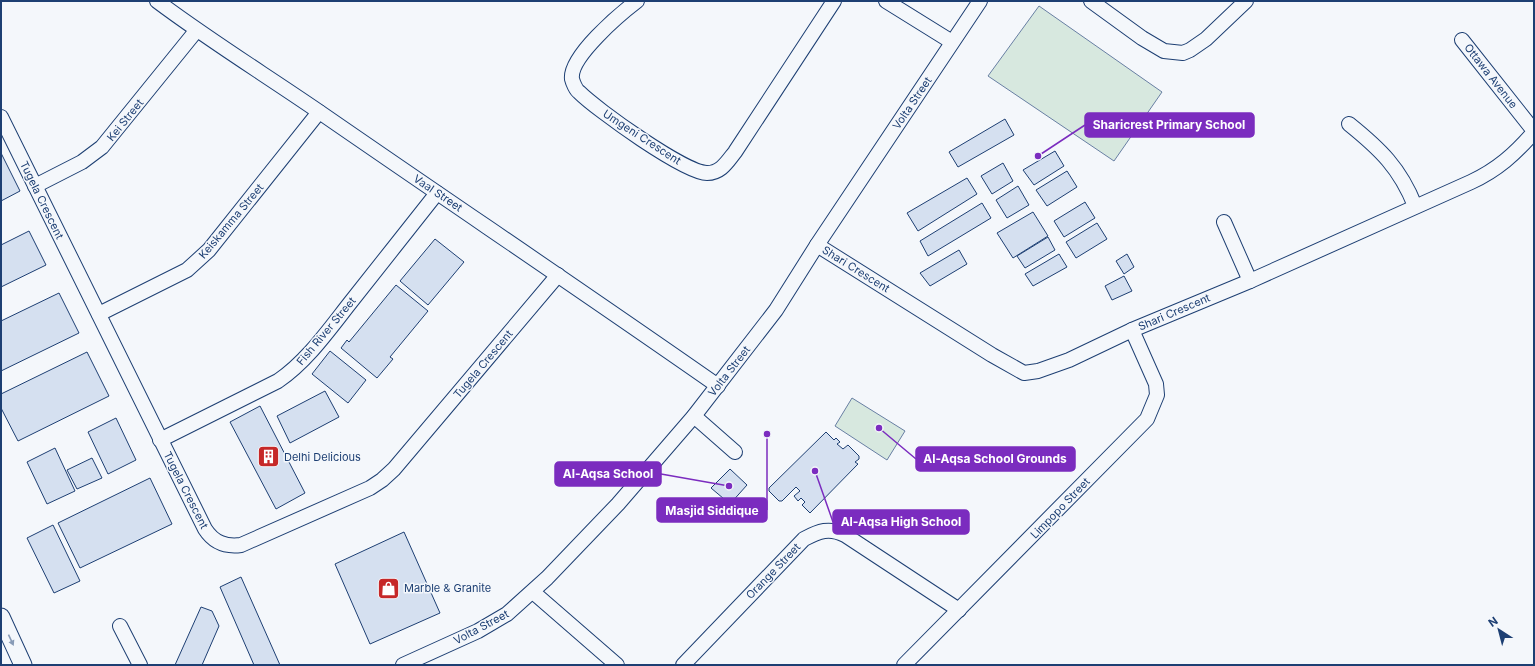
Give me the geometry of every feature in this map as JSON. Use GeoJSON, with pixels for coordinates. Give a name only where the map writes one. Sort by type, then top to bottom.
{"type":"FeatureCollection","features":[{"type":"Feature","properties":{"kind":"main road"},"geometry":{"type":"LineString","coordinates":[[1,617],[23,665]]}},
{"type":"Feature","properties":{"kind":"street","name":"Vaal Street"},"geometry":{"type":"LineString","coordinates":[[157,1],[196,31],[319,112],[718,386]]}},
{"type":"Feature","properties":{"kind":"street","name":"Umgeni Crescent"},"geometry":{"type":"LineString","coordinates":[[637,1],[613,21],[580,57],[573,70],[572,79],[578,91],[596,107],[657,150],[696,171],[707,173],[715,172],[722,168],[735,152],[834,1]]}},
{"type":"Feature","properties":{"kind":"street"},"geometry":{"type":"LineString","coordinates":[[886,1],[952,42]]}},
{"type":"Feature","properties":{"kind":"street","name":"Volta Street"},"geometry":{"type":"LineString","coordinates":[[403,665],[493,623],[516,607],[533,592],[618,504],[694,416],[776,310],[980,1]]}},
{"type":"Feature","properties":{"kind":"street"},"geometry":{"type":"LineString","coordinates":[[1091,1],[1142,38],[1164,51],[1183,53],[1206,39],[1246,1]]}},
{"type":"Feature","properties":{"kind":"street","name":"Kei Street"},"geometry":{"type":"LineString","coordinates":[[35,186],[82,162],[102,147],[196,31]]}},
{"type":"Feature","properties":{"kind":"street","name":"Ottawa Avenue"},"geometry":{"type":"LineString","coordinates":[[1462,40],[1534,132]]}},
{"type":"Feature","properties":{"kind":"street","name":"Keiskamma Street"},"geometry":{"type":"LineString","coordinates":[[99,314],[187,270],[199,260],[319,112]]}},
{"type":"Feature","properties":{"kind":"street","name":"Tugela Crescent"},"geometry":{"type":"LineString","coordinates":[[1,117],[160,440],[210,536],[215,541],[224,544],[232,546],[241,545],[361,492],[382,480],[394,469],[558,275]]}},
{"type":"Feature","properties":{"kind":"street"},"geometry":{"type":"LineString","coordinates":[[1349,124],[1385,155],[1408,189],[1415,206]]}},
{"type":"Feature","properties":{"kind":"street","name":"Shari Crescent"},"geometry":{"type":"LineString","coordinates":[[818,245],[992,355],[1024,373],[1038,371],[1069,360],[1132,330],[1250,281],[1490,173],[1519,150],[1534,132]]}},
{"type":"Feature","properties":{"kind":"street","name":"Fish River Street"},"geometry":{"type":"LineString","coordinates":[[160,440],[278,381],[292,372],[331,327],[437,193]]}},
{"type":"Feature","properties":{"kind":"street"},"geometry":{"type":"LineString","coordinates":[[1224,222],[1250,281]]}},
{"type":"Feature","properties":{"kind":"street","name":"Limpopo Street"},"geometry":{"type":"LineString","coordinates":[[904,665],[1147,419],[1156,395],[1156,384],[1132,330]]}},
{"type":"Feature","properties":{"kind":"street"},"geometry":{"type":"LineString","coordinates":[[694,416],[735,452]]}},
{"type":"Feature","properties":{"kind":"street","name":"Orange Street"},"geometry":{"type":"LineString","coordinates":[[683,665],[804,539],[821,531],[837,531],[846,535],[959,610]]}},
{"type":"Feature","properties":{"kind":"street"},"geometry":{"type":"LineString","coordinates":[[533,592],[617,665]]}},
{"type":"Feature","properties":{"kind":"street"},"geometry":{"type":"LineString","coordinates":[[120,626],[140,665]]}},
{"type":"Feature","properties":{"kind":"shaded area"},"geometry":{"type":"Polygon","coordinates":[[[1039,6],[1162,92],[1114,161],[988,76],[1039,6]]]}},
{"type":"Feature","properties":{"kind":"shaded area"},"geometry":{"type":"Polygon","coordinates":[[[852,398],[905,431],[887,460],[835,426],[852,398]]]}},
{"type":"Feature","properties":{"kind":"building"},"geometry":{"type":"Polygon","coordinates":[[[1005,119],[1014,135],[958,167],[949,152],[1005,119]]]}},
{"type":"Feature","properties":{"kind":"building"},"geometry":{"type":"Polygon","coordinates":[[[1055,151],[1064,166],[1034,185],[1023,170],[1055,151]]]}},
{"type":"Feature","properties":{"kind":"building"},"geometry":{"type":"Polygon","coordinates":[[[1,153],[20,191],[1,201],[1,153]]]}},
{"type":"Feature","properties":{"kind":"building"},"geometry":{"type":"Polygon","coordinates":[[[1003,163],[1013,181],[992,194],[981,176],[1003,163]]]}},
{"type":"Feature","properties":{"kind":"building"},"geometry":{"type":"Polygon","coordinates":[[[1067,171],[1077,187],[1047,206],[1036,190],[1067,171]]]}},
{"type":"Feature","properties":{"kind":"building"},"geometry":{"type":"Polygon","coordinates":[[[967,178],[977,194],[918,231],[907,213],[967,178]]]}},
{"type":"Feature","properties":{"kind":"building"},"geometry":{"type":"Polygon","coordinates":[[[1018,186],[1029,205],[1007,218],[996,200],[1018,186]]]}},
{"type":"Feature","properties":{"kind":"building"},"geometry":{"type":"Polygon","coordinates":[[[1085,202],[1095,218],[1064,237],[1054,221],[1085,202]]]}},
{"type":"Feature","properties":{"kind":"building"},"geometry":{"type":"Polygon","coordinates":[[[982,203],[991,218],[928,256],[920,241],[982,203]]]}},
{"type":"Feature","properties":{"kind":"building"},"geometry":{"type":"Polygon","coordinates":[[[1033,212],[1048,236],[1013,258],[997,233],[1033,212]]]}},
{"type":"Feature","properties":{"kind":"building"},"geometry":{"type":"Polygon","coordinates":[[[1097,223],[1107,239],[1076,258],[1066,242],[1097,223]]]}},
{"type":"Feature","properties":{"kind":"building"},"geometry":{"type":"Polygon","coordinates":[[[29,231],[46,265],[1,287],[1,245],[29,231]]]}},
{"type":"Feature","properties":{"kind":"building"},"geometry":{"type":"Polygon","coordinates":[[[1048,237],[1055,250],[1025,268],[1017,256],[1048,237]]]}},
{"type":"Feature","properties":{"kind":"building"},"geometry":{"type":"Polygon","coordinates":[[[435,239],[464,262],[428,305],[400,281],[435,239]]]}},
{"type":"Feature","properties":{"kind":"building"},"geometry":{"type":"Polygon","coordinates":[[[959,250],[967,264],[930,286],[920,273],[959,250]]]}},
{"type":"Feature","properties":{"kind":"building"},"geometry":{"type":"Polygon","coordinates":[[[1059,254],[1067,267],[1033,286],[1025,274],[1059,254]]]}},
{"type":"Feature","properties":{"kind":"building"},"geometry":{"type":"Polygon","coordinates":[[[1127,254],[1134,267],[1124,274],[1116,261],[1127,254]]]}},
{"type":"Feature","properties":{"kind":"building"},"geometry":{"type":"Polygon","coordinates":[[[1124,276],[1132,291],[1112,300],[1105,286],[1124,276]]]}},
{"type":"Feature","properties":{"kind":"building"},"geometry":{"type":"Polygon","coordinates":[[[396,285],[428,311],[390,357],[393,359],[377,378],[341,348],[347,340],[349,342],[396,285]]]}},
{"type":"Feature","properties":{"kind":"building"},"geometry":{"type":"Polygon","coordinates":[[[59,293],[79,333],[1,371],[1,321],[59,293]]]}},
{"type":"Feature","properties":{"kind":"building"},"geometry":{"type":"Polygon","coordinates":[[[330,351],[366,380],[348,403],[312,374],[330,351]]]}},
{"type":"Feature","properties":{"kind":"building"},"geometry":{"type":"Polygon","coordinates":[[[87,352],[109,396],[18,441],[1,408],[1,394],[87,352]]]}},
{"type":"Feature","properties":{"kind":"building"},"geometry":{"type":"Polygon","coordinates":[[[325,391],[339,417],[290,443],[277,416],[325,391]]]}},
{"type":"Feature","properties":{"kind":"building","name":"Delhi Delicious"},"geometry":{"type":"Polygon","coordinates":[[[260,406],[305,493],[276,509],[230,422],[260,406]]]}},
{"type":"Feature","properties":{"kind":"building"},"geometry":{"type":"Polygon","coordinates":[[[116,418],[136,460],[108,474],[88,432],[116,418]]]}},
{"type":"Feature","properties":{"kind":"building"},"geometry":{"type":"Polygon","coordinates":[[[826,432],[834,440],[836,438],[840,442],[837,444],[843,449],[848,445],[859,456],[859,459],[855,462],[858,464],[810,513],[802,505],[805,502],[801,498],[798,501],[794,496],[800,491],[796,487],[782,501],[779,501],[769,491],[769,488],[826,432]]]}},
{"type":"Feature","properties":{"kind":"building"},"geometry":{"type":"Polygon","coordinates":[[[55,448],[75,491],[47,504],[27,462],[55,448]]]}},
{"type":"Feature","properties":{"kind":"building"},"geometry":{"type":"Polygon","coordinates":[[[92,458],[102,478],[77,489],[67,470],[92,458]]]}},
{"type":"Feature","properties":{"kind":"building"},"geometry":{"type":"Polygon","coordinates":[[[730,469],[747,485],[730,504],[711,488],[730,469]]]}},
{"type":"Feature","properties":{"kind":"building"},"geometry":{"type":"Polygon","coordinates":[[[150,478],[172,524],[80,568],[58,523],[150,478]]]}},
{"type":"Feature","properties":{"kind":"building"},"geometry":{"type":"Polygon","coordinates":[[[53,525],[80,581],[54,593],[27,538],[53,525]]]}},
{"type":"Feature","properties":{"kind":"building","name":"Marble & Granite"},"geometry":{"type":"Polygon","coordinates":[[[404,532],[440,613],[370,644],[335,564],[404,532]]]}},
{"type":"Feature","properties":{"kind":"building"},"geometry":{"type":"Polygon","coordinates":[[[241,577],[280,665],[254,665],[220,587],[241,577]]]}},
{"type":"Feature","properties":{"kind":"building"},"geometry":{"type":"Polygon","coordinates":[[[201,607],[212,611],[219,626],[202,665],[175,665],[201,607]]]}},
{"type":"Feature","properties":{"kind":"place","name":"Sharicrest Primary School"},"geometry":{"type":"Point","coordinates":[1038,156]}},
{"type":"Feature","properties":{"kind":"place","name":"Al-Aqsa School Grounds"},"geometry":{"type":"Point","coordinates":[879,428]}},
{"type":"Feature","properties":{"kind":"place","name":"Masjid Siddique"},"geometry":{"type":"Point","coordinates":[767,434]}},
{"type":"Feature","properties":{"kind":"place","name":"Delhi Delicious"},"geometry":{"type":"Point","coordinates":[268,457]}},
{"type":"Feature","properties":{"kind":"place","name":"Al-Aqsa High School"},"geometry":{"type":"Point","coordinates":[815,471]}},
{"type":"Feature","properties":{"kind":"place","name":"Al-Aqsa School"},"geometry":{"type":"Point","coordinates":[729,486]}},
{"type":"Feature","properties":{"kind":"place","name":"Marble & Granite"},"geometry":{"type":"Point","coordinates":[388,588]}}]}
